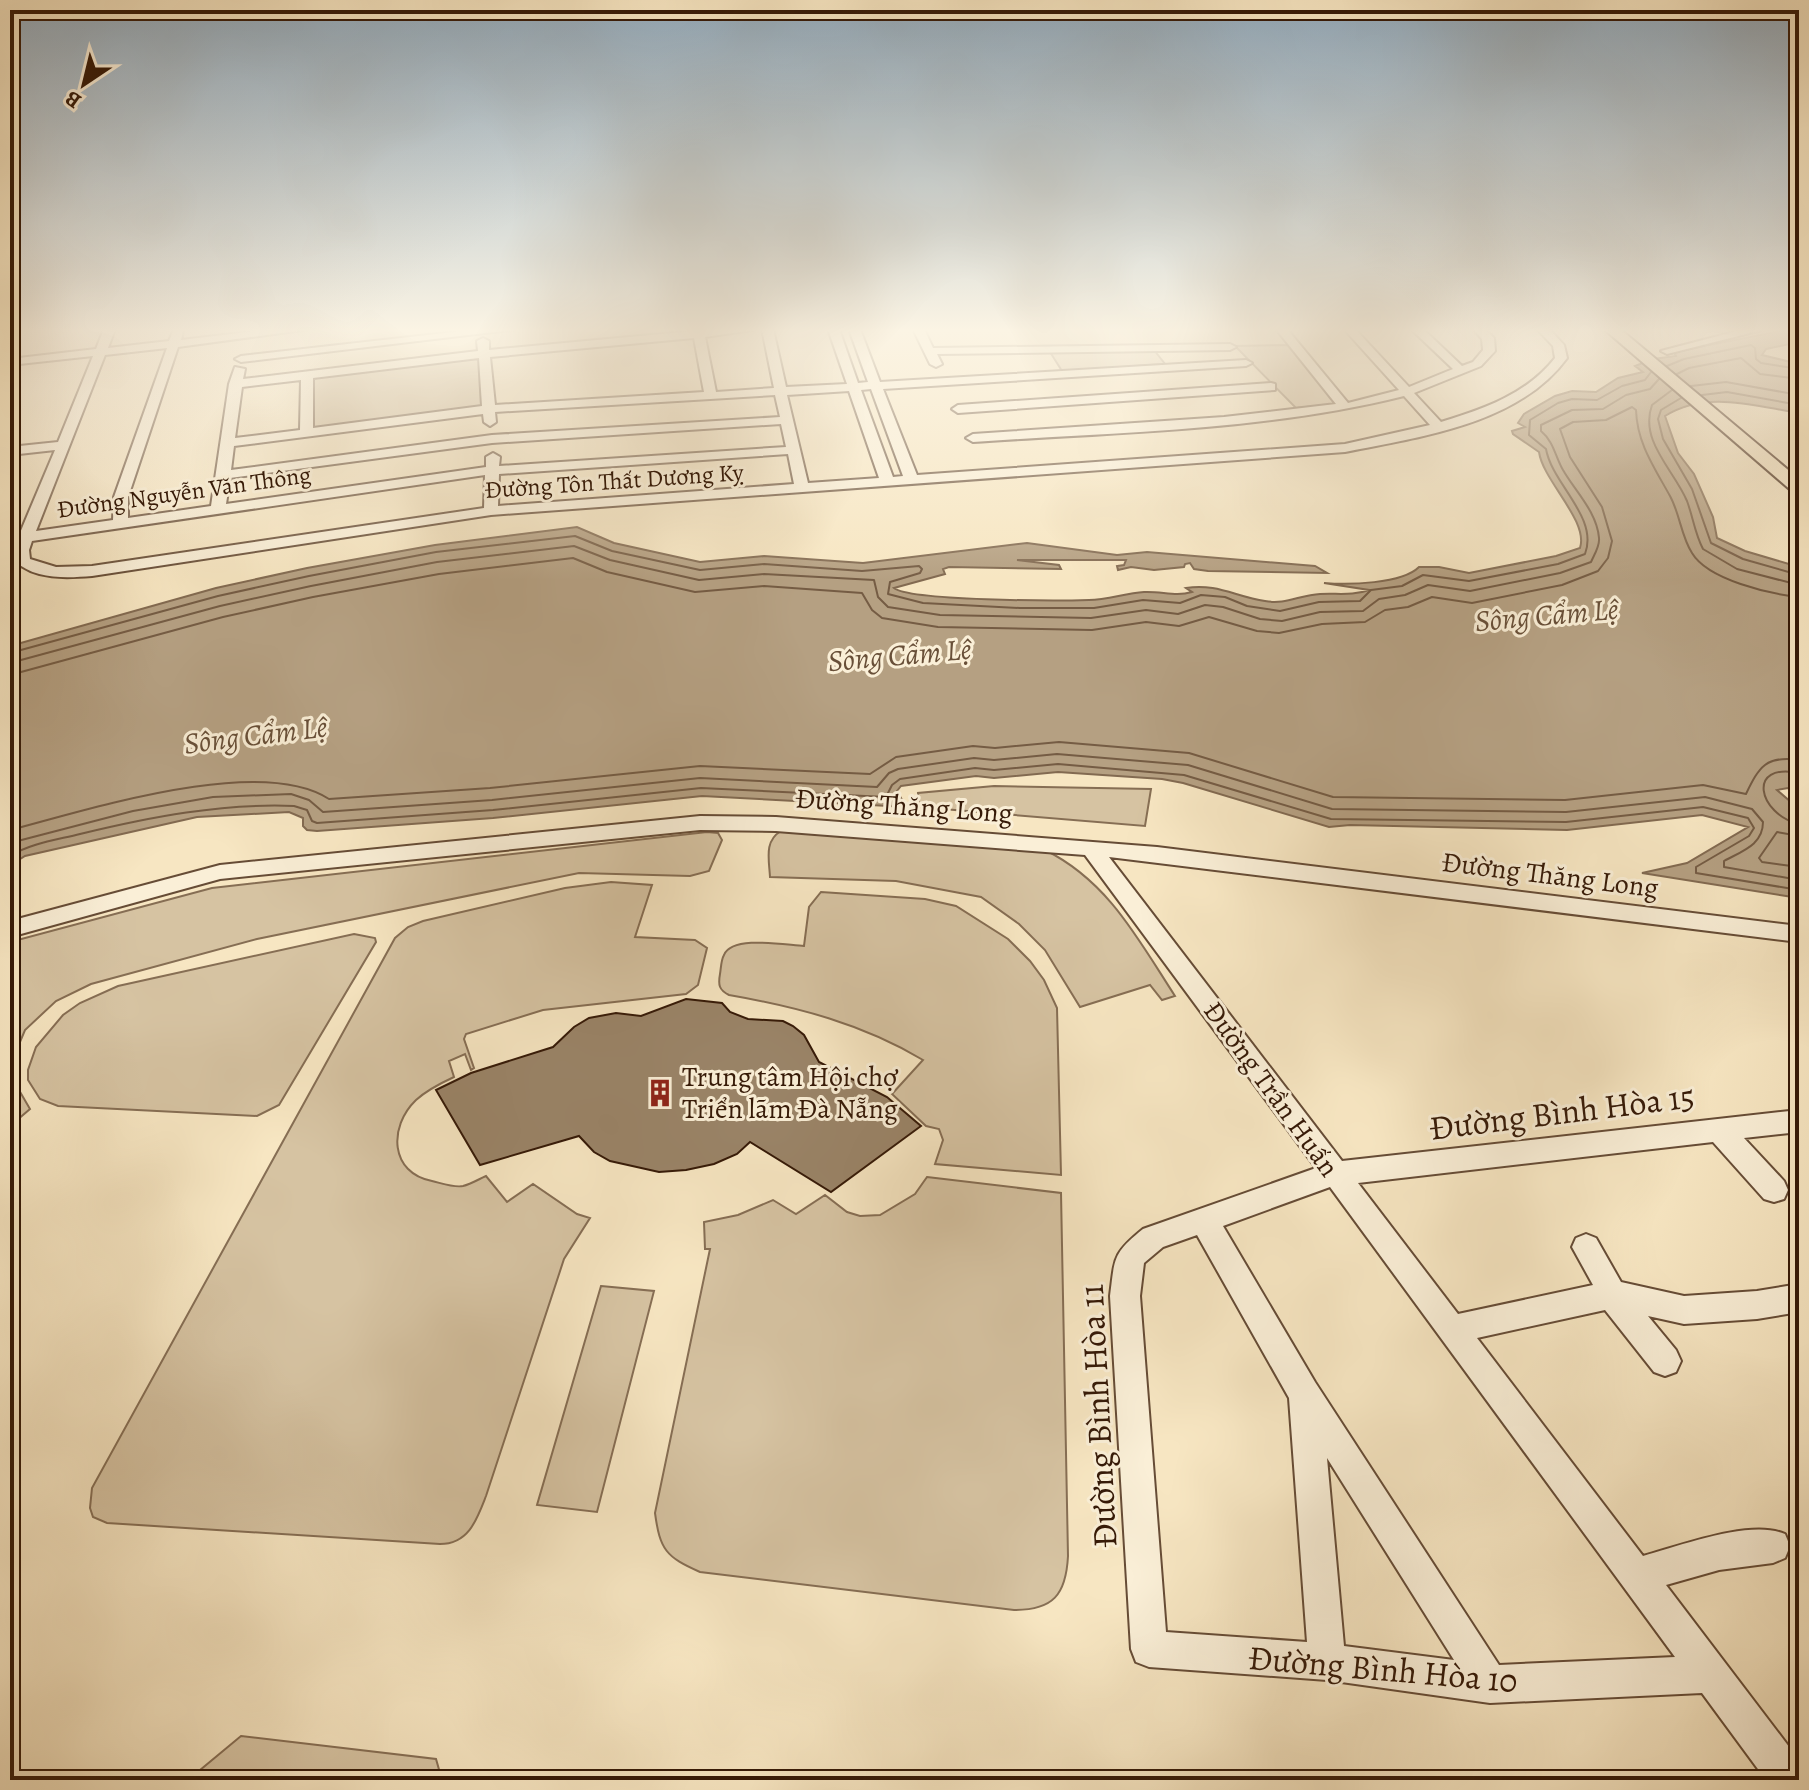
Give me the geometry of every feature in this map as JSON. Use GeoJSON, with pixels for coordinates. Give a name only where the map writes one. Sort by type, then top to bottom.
{"type":"FeatureCollection","features":[{"type":"Feature","properties":{"kind":"main road"},"geometry":{"type":"LineString","coordinates":[[1715,413],[1799,488]]}},
{"type":"Feature","properties":{"kind":"main road"},"geometry":{"type":"LineString","coordinates":[[1724,413],[1799,473]]}},
{"type":"Feature","properties":{"kind":"street"},"geometry":{"type":"LineString","coordinates":[[18,538],[76,413]]}},
{"type":"Feature","properties":{"kind":"street"},"geometry":{"type":"LineString","coordinates":[[120,524],[121,497],[150,413]]}},
{"type":"Feature","properties":{"kind":"street"},"geometry":{"type":"LineString","coordinates":[[218,509],[231,413]]}},
{"type":"Feature","properties":{"kind":"street"},"geometry":{"type":"LineString","coordinates":[[306,413],[306,432]]}},
{"type":"Feature","properties":{"kind":"street"},"geometry":{"type":"LineString","coordinates":[[227,443],[461,413]]}},
{"type":"Feature","properties":{"kind":"street"},"geometry":{"type":"LineString","coordinates":[[489,413],[494,470],[491,511]]}},
{"type":"Feature","properties":{"kind":"street"},"geometry":{"type":"LineString","coordinates":[[785,413],[802,489]]}},
{"type":"Feature","properties":{"kind":"street"},"geometry":{"type":"LineString","coordinates":[[863,413],[888,483]]}},
{"type":"Feature","properties":{"kind":"street"},"geometry":{"type":"LineString","coordinates":[[885,413],[912,481]]}},
{"type":"Feature","properties":{"kind":"street"},"geometry":{"type":"LineString","coordinates":[[960,413],[974,440]]}},
{"type":"Feature","properties":{"kind":"street"},"geometry":{"type":"LineString","coordinates":[[974,440],[1128,413]]}},
{"type":"Feature","properties":{"kind":"street"},"geometry":{"type":"LineString","coordinates":[[974,440],[1303,413]]}},
{"type":"Feature","properties":{"kind":"street"},"geometry":{"type":"LineString","coordinates":[[1425,413],[1439,427]]}},
{"type":"Feature","properties":{"kind":"street","name":"Đường Tôn Thất Dương Kỵ"},"geometry":{"type":"LineString","coordinates":[[18,538],[23,561],[39,570],[63,573],[491,511],[912,481],[974,440],[1345,448],[1439,427],[1476,413]]}},
{"type":"Feature","properties":{"kind":"street"},"geometry":{"type":"LineString","coordinates":[[222,475],[492,439],[787,420]]}},
{"type":"Feature","properties":{"kind":"street"},"geometry":{"type":"LineString","coordinates":[[10,451],[63,445]]}},
{"type":"Feature","properties":{"kind":"street","name":"Đường Nguyễn Văn Thông"},"geometry":{"type":"LineString","coordinates":[[18,538],[494,470],[794,450]]}},
{"type":"Feature","properties":{"kind":"street","name":"Đường Thăng Long"},"geometry":{"type":"LineString","coordinates":[[10,929],[220,872],[678,824],[776,824],[1091,848],[1799,934]]}},
{"type":"Feature","properties":{"kind":"street","name":"Đường Trần Huấn"},"geometry":{"type":"LineString","coordinates":[[1091,848],[1790,1780]]}},
{"type":"Feature","properties":{"kind":"street","name":"Đường Bình Hòa 15"},"geometry":{"type":"LineString","coordinates":[[1334,1174],[1799,1121]]}},
{"type":"Feature","properties":{"kind":"street"},"geometry":{"type":"LineString","coordinates":[[1719,1130],[1774,1190]]}},
{"type":"Feature","properties":{"kind":"street","name":"Đường Bình Hòa 11"},"geometry":{"type":"LineString","coordinates":[[1149,1649],[1125,1296],[1130,1257],[1153,1238],[1334,1174]]}},
{"type":"Feature","properties":{"kind":"street"},"geometry":{"type":"LineString","coordinates":[[1203,1219],[1304,1393],[1490,1684]]}},
{"type":"Feature","properties":{"kind":"street"},"geometry":{"type":"LineString","coordinates":[[1586,1247],[1604,1275],[1611,1294],[1665,1361]]}},
{"type":"Feature","properties":{"kind":"street"},"geometry":{"type":"LineString","coordinates":[[1452,1330],[1507,1315],[1572,1306],[1611,1294],[1684,1310],[1757,1305],[1799,1298]]}},
{"type":"Feature","properties":{"kind":"street"},"geometry":{"type":"LineString","coordinates":[[1304,1393],[1327,1662]]}},
{"type":"Feature","properties":{"kind":"street"},"geometry":{"type":"LineString","coordinates":[[1639,1575],[1719,1553],[1773,1546]]}},
{"type":"Feature","properties":{"kind":"street","name":"Đường Bình Hòa 10"},"geometry":{"type":"LineString","coordinates":[[1149,1649],[1327,1662],[1490,1684],[1713,1674]]}},
{"type":"Feature","properties":{"kind":"shaded area"},"geometry":{"type":"Polygon","coordinates":[[[306,413],[461,413],[306,432],[306,413]]]}},
{"type":"Feature","properties":{"kind":"shaded area"},"geometry":{"type":"Polygon","coordinates":[[[994,786],[1151,789],[1145,826],[919,807],[918,793],[994,786]]]}},
{"type":"Feature","properties":{"kind":"shaded area"},"geometry":{"type":"Polygon","coordinates":[[[781,831],[1045,850],[1087,878],[1104,895],[1120,913],[1175,996],[1162,1000],[1150,985],[1080,1007],[1045,950],[1019,924],[981,897],[896,881],[770,877],[770,845],[781,831]]]}},
{"type":"Feature","properties":{"kind":"shaded area"},"geometry":{"type":"Polygon","coordinates":[[[718,833],[722,840],[709,871],[690,876],[579,873],[257,939],[91,984],[56,1001],[25,1030],[17,1049],[12,1078],[30,1109],[10,1126],[10,942],[212,888],[718,833]]]}},
{"type":"Feature","properties":{"kind":"shaded area"},"geometry":{"type":"Polygon","coordinates":[[[611,882],[652,885],[635,937],[695,940],[707,948],[698,985],[686,994],[543,1010],[466,1034],[464,1039],[474,1068],[471,1070],[465,1054],[449,1061],[454,1077],[416,1100],[407,1111],[398,1135],[401,1159],[418,1176],[459,1186],[486,1176],[507,1202],[533,1184],[577,1214],[590,1218],[564,1259],[486,1496],[470,1529],[458,1540],[440,1544],[107,1523],[93,1517],[90,1508],[92,1488],[395,938],[408,927],[423,921],[565,888],[611,882]]]}},
{"type":"Feature","properties":{"kind":"shaded area"},"geometry":{"type":"Polygon","coordinates":[[[821,892],[925,899],[956,906],[1008,939],[1030,961],[1044,980],[1057,1008],[1061,1175],[935,1164],[943,1140],[939,1129],[926,1126],[892,1094],[923,1060],[853,1027],[805,1011],[729,995],[721,989],[722,962],[729,949],[748,943],[804,946],[809,907],[821,892]]]}},
{"type":"Feature","properties":{"kind":"shaded area"},"geometry":{"type":"Polygon","coordinates":[[[354,934],[375,938],[376,942],[279,1105],[257,1116],[58,1106],[40,1099],[28,1080],[36,1047],[63,1015],[80,1003],[118,986],[354,934]]]}},
{"type":"Feature","properties":{"kind":"shaded area"},"geometry":{"type":"Polygon","coordinates":[[[927,1177],[1061,1193],[1068,1556],[1064,1581],[1055,1598],[1039,1607],[1014,1610],[700,1572],[679,1562],[662,1544],[655,1513],[710,1249],[705,1249],[704,1222],[738,1215],[773,1200],[796,1214],[825,1195],[847,1212],[860,1216],[880,1215],[915,1194],[927,1177]]]}},
{"type":"Feature","properties":{"kind":"shaded area"},"geometry":{"type":"Polygon","coordinates":[[[601,1286],[654,1291],[597,1512],[537,1505],[601,1286]]]}},
{"type":"Feature","properties":{"kind":"shaded area"},"geometry":{"type":"Polygon","coordinates":[[[241,1736],[436,1759],[442,1780],[188,1780],[241,1736]]]}},
{"type":"Feature","properties":{"kind":"water","name":"Sông Cẩm Lệ"},"geometry":{"type":"Polygon","coordinates":[[[1672,413],[1665,416],[1678,453],[1694,474],[1713,517],[1717,538],[1745,551],[1799,567],[1799,793],[1788,788],[1777,790],[1799,809],[1799,898],[1642,873],[1687,863],[1748,827],[1702,815],[1567,830],[1329,827],[1183,783],[1058,772],[994,778],[976,776],[901,786],[897,791],[906,807],[702,796],[493,818],[317,831],[307,830],[303,826],[303,818],[289,812],[197,817],[25,856],[14,863],[10,871],[10,646],[216,588],[307,568],[435,545],[577,527],[614,543],[700,562],[764,556],[863,563],[1027,543],[1117,555],[1147,552],[1315,566],[1327,573],[1208,571],[1194,569],[1190,563],[1184,567],[1154,570],[1131,567],[1118,570],[1117,566],[1124,565],[1126,560],[1017,560],[1059,565],[1061,569],[949,567],[943,569],[945,574],[894,588],[927,596],[1089,600],[1144,592],[1186,593],[1192,592],[1186,588],[1197,587],[1272,602],[1313,595],[1357,593],[1369,590],[1324,583],[1388,580],[1411,573],[1419,567],[1469,573],[1556,556],[1580,548],[1578,526],[1548,475],[1539,452],[1513,434],[1512,431],[1525,427],[1518,423],[1524,414],[1672,413]]]}},
{"type":"Feature","properties":{"kind":"building","name":"Trung tâm Hội chợ Triển lãm Đà Nẵng"},"geometry":{"type":"Polygon","coordinates":[[[686,999],[722,1003],[730,1012],[748,1019],[783,1021],[793,1026],[804,1035],[819,1062],[887,1097],[921,1126],[831,1192],[750,1142],[737,1154],[714,1164],[686,1170],[659,1172],[610,1161],[594,1152],[579,1136],[480,1165],[436,1090],[471,1073],[553,1047],[574,1027],[589,1018],[616,1013],[641,1016],[686,999]]]}},
{"type":"Feature","properties":{"kind":"place","name":"Trung tâm Hội chợ Triển lãm Đà Nẵng"},"geometry":{"type":"Point","coordinates":[660,1093]}}]}
